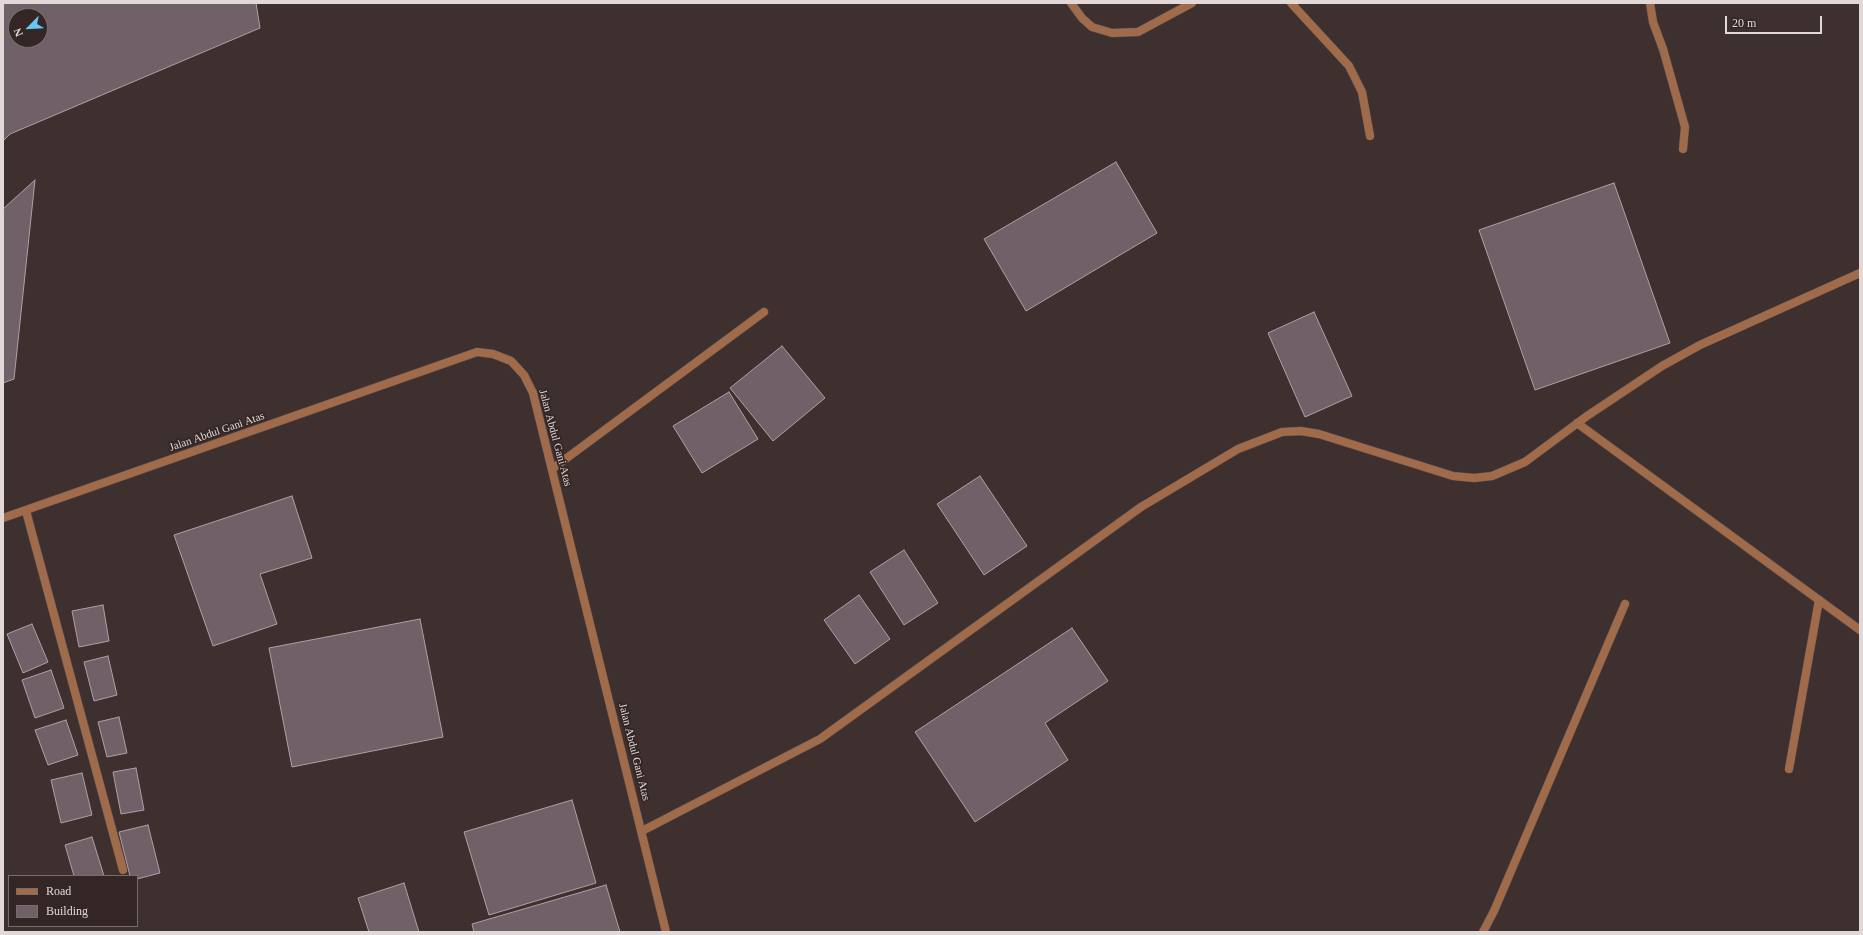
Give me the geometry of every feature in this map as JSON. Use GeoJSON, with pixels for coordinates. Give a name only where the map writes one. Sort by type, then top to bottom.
{"type":"FeatureCollection","features":[{"type":"Feature","properties":{"kind":"street"},"geometry":{"type":"LineString","coordinates":[[1071,3],[1082,18],[1092,27],[1112,33],[1138,32],[1192,3]]}},
{"type":"Feature","properties":{"kind":"street"},"geometry":{"type":"LineString","coordinates":[[1291,3],[1348,66],[1362,92],[1370,136]]}},
{"type":"Feature","properties":{"kind":"street"},"geometry":{"type":"LineString","coordinates":[[1650,3],[1653,22],[1663,49],[1685,127],[1683,150]]}},
{"type":"Feature","properties":{"kind":"street"},"geometry":{"type":"LineString","coordinates":[[642,830],[820,739],[1141,507],[1238,449],[1263,438],[1282,432],[1301,431],[1319,434],[1453,476],[1474,478],[1492,476],[1525,462],[1577,423],[1662,366],[1700,345],[1860,273]]}},
{"type":"Feature","properties":{"kind":"street"},"geometry":{"type":"LineString","coordinates":[[552,469],[764,312]]}},
{"type":"Feature","properties":{"kind":"street","name":"Jalan Abdul Gani Atas"},"geometry":{"type":"LineString","coordinates":[[3,518],[477,352],[493,354],[511,361],[524,375],[533,393],[666,932]]}},
{"type":"Feature","properties":{"kind":"street"},"geometry":{"type":"LineString","coordinates":[[1577,423],[1860,630]]}},
{"type":"Feature","properties":{"kind":"street"},"geometry":{"type":"LineString","coordinates":[[26,511],[123,870]]}},
{"type":"Feature","properties":{"kind":"street"},"geometry":{"type":"LineString","coordinates":[[1789,770],[1819,600]]}},
{"type":"Feature","properties":{"kind":"street"},"geometry":{"type":"LineString","coordinates":[[1484,932],[1625,604]]}},
{"type":"Feature","properties":{"kind":"building"},"geometry":{"type":"Polygon","coordinates":[[[3,3],[256,3],[260,28],[10,134],[3,141],[3,3]]]}},
{"type":"Feature","properties":{"kind":"building"},"geometry":{"type":"Polygon","coordinates":[[[1116,162],[1157,233],[1026,311],[984,239],[1116,162]]]}},
{"type":"Feature","properties":{"kind":"building"},"geometry":{"type":"Polygon","coordinates":[[[35,180],[14,379],[3,383],[3,209],[35,180]]]}},
{"type":"Feature","properties":{"kind":"building"},"geometry":{"type":"Polygon","coordinates":[[[1614,183],[1670,343],[1535,390],[1479,230],[1614,183]]]}},
{"type":"Feature","properties":{"kind":"building"},"geometry":{"type":"Polygon","coordinates":[[[1314,312],[1352,396],[1305,417],[1268,333],[1314,312]]]}},
{"type":"Feature","properties":{"kind":"building"},"geometry":{"type":"Polygon","coordinates":[[[782,346],[825,398],[773,441],[730,388],[782,346]]]}},
{"type":"Feature","properties":{"kind":"building"},"geometry":{"type":"Polygon","coordinates":[[[729,392],[758,439],[702,473],[673,426],[729,392]]]}},
{"type":"Feature","properties":{"kind":"building"},"geometry":{"type":"Polygon","coordinates":[[[980,476],[1027,546],[984,575],[937,504],[980,476]]]}},
{"type":"Feature","properties":{"kind":"building"},"geometry":{"type":"Polygon","coordinates":[[[292,496],[312,558],[260,574],[277,624],[213,646],[174,535],[292,496]]]}},
{"type":"Feature","properties":{"kind":"building"},"geometry":{"type":"Polygon","coordinates":[[[904,550],[938,603],[904,625],[870,572],[904,550]]]}},
{"type":"Feature","properties":{"kind":"building"},"geometry":{"type":"Polygon","coordinates":[[[859,595],[890,639],[855,664],[824,620],[859,595]]]}},
{"type":"Feature","properties":{"kind":"building"},"geometry":{"type":"Polygon","coordinates":[[[103,605],[109,641],[79,647],[72,611],[103,605]]]}},
{"type":"Feature","properties":{"kind":"building"},"geometry":{"type":"Polygon","coordinates":[[[420,619],[443,737],[292,767],[269,648],[420,619]]]}},
{"type":"Feature","properties":{"kind":"building"},"geometry":{"type":"Polygon","coordinates":[[[32,624],[48,662],[23,673],[7,634],[32,624]]]}},
{"type":"Feature","properties":{"kind":"building"},"geometry":{"type":"Polygon","coordinates":[[[1072,628],[1108,681],[1045,723],[1068,760],[975,822],[915,732],[1072,628]]]}},
{"type":"Feature","properties":{"kind":"building"},"geometry":{"type":"Polygon","coordinates":[[[108,656],[117,695],[94,701],[84,662],[108,656]]]}},
{"type":"Feature","properties":{"kind":"building"},"geometry":{"type":"Polygon","coordinates":[[[51,670],[64,708],[35,718],[22,680],[51,670]]]}},
{"type":"Feature","properties":{"kind":"building"},"geometry":{"type":"Polygon","coordinates":[[[119,717],[127,753],[107,757],[98,722],[119,717]]]}},
{"type":"Feature","properties":{"kind":"building"},"geometry":{"type":"Polygon","coordinates":[[[66,720],[78,755],[48,765],[35,730],[66,720]]]}},
{"type":"Feature","properties":{"kind":"building"},"geometry":{"type":"Polygon","coordinates":[[[136,768],[144,810],[121,814],[113,772],[136,768]]]}},
{"type":"Feature","properties":{"kind":"building"},"geometry":{"type":"Polygon","coordinates":[[[82,773],[92,815],[61,823],[51,780],[82,773]]]}},
{"type":"Feature","properties":{"kind":"building"},"geometry":{"type":"Polygon","coordinates":[[[572,800],[596,883],[489,915],[464,832],[572,800]]]}},
{"type":"Feature","properties":{"kind":"building"},"geometry":{"type":"Polygon","coordinates":[[[148,825],[160,873],[138,879],[138,875],[130,875],[119,832],[148,825]]]}},
{"type":"Feature","properties":{"kind":"building"},"geometry":{"type":"Polygon","coordinates":[[[92,837],[104,875],[74,875],[65,845],[92,837]]]}},
{"type":"Feature","properties":{"kind":"building"},"geometry":{"type":"Polygon","coordinates":[[[404,883],[419,932],[369,932],[358,898],[404,883]]]}},
{"type":"Feature","properties":{"kind":"building"},"geometry":{"type":"Polygon","coordinates":[[[606,885],[620,932],[474,932],[472,924],[606,885]]]}}]}
